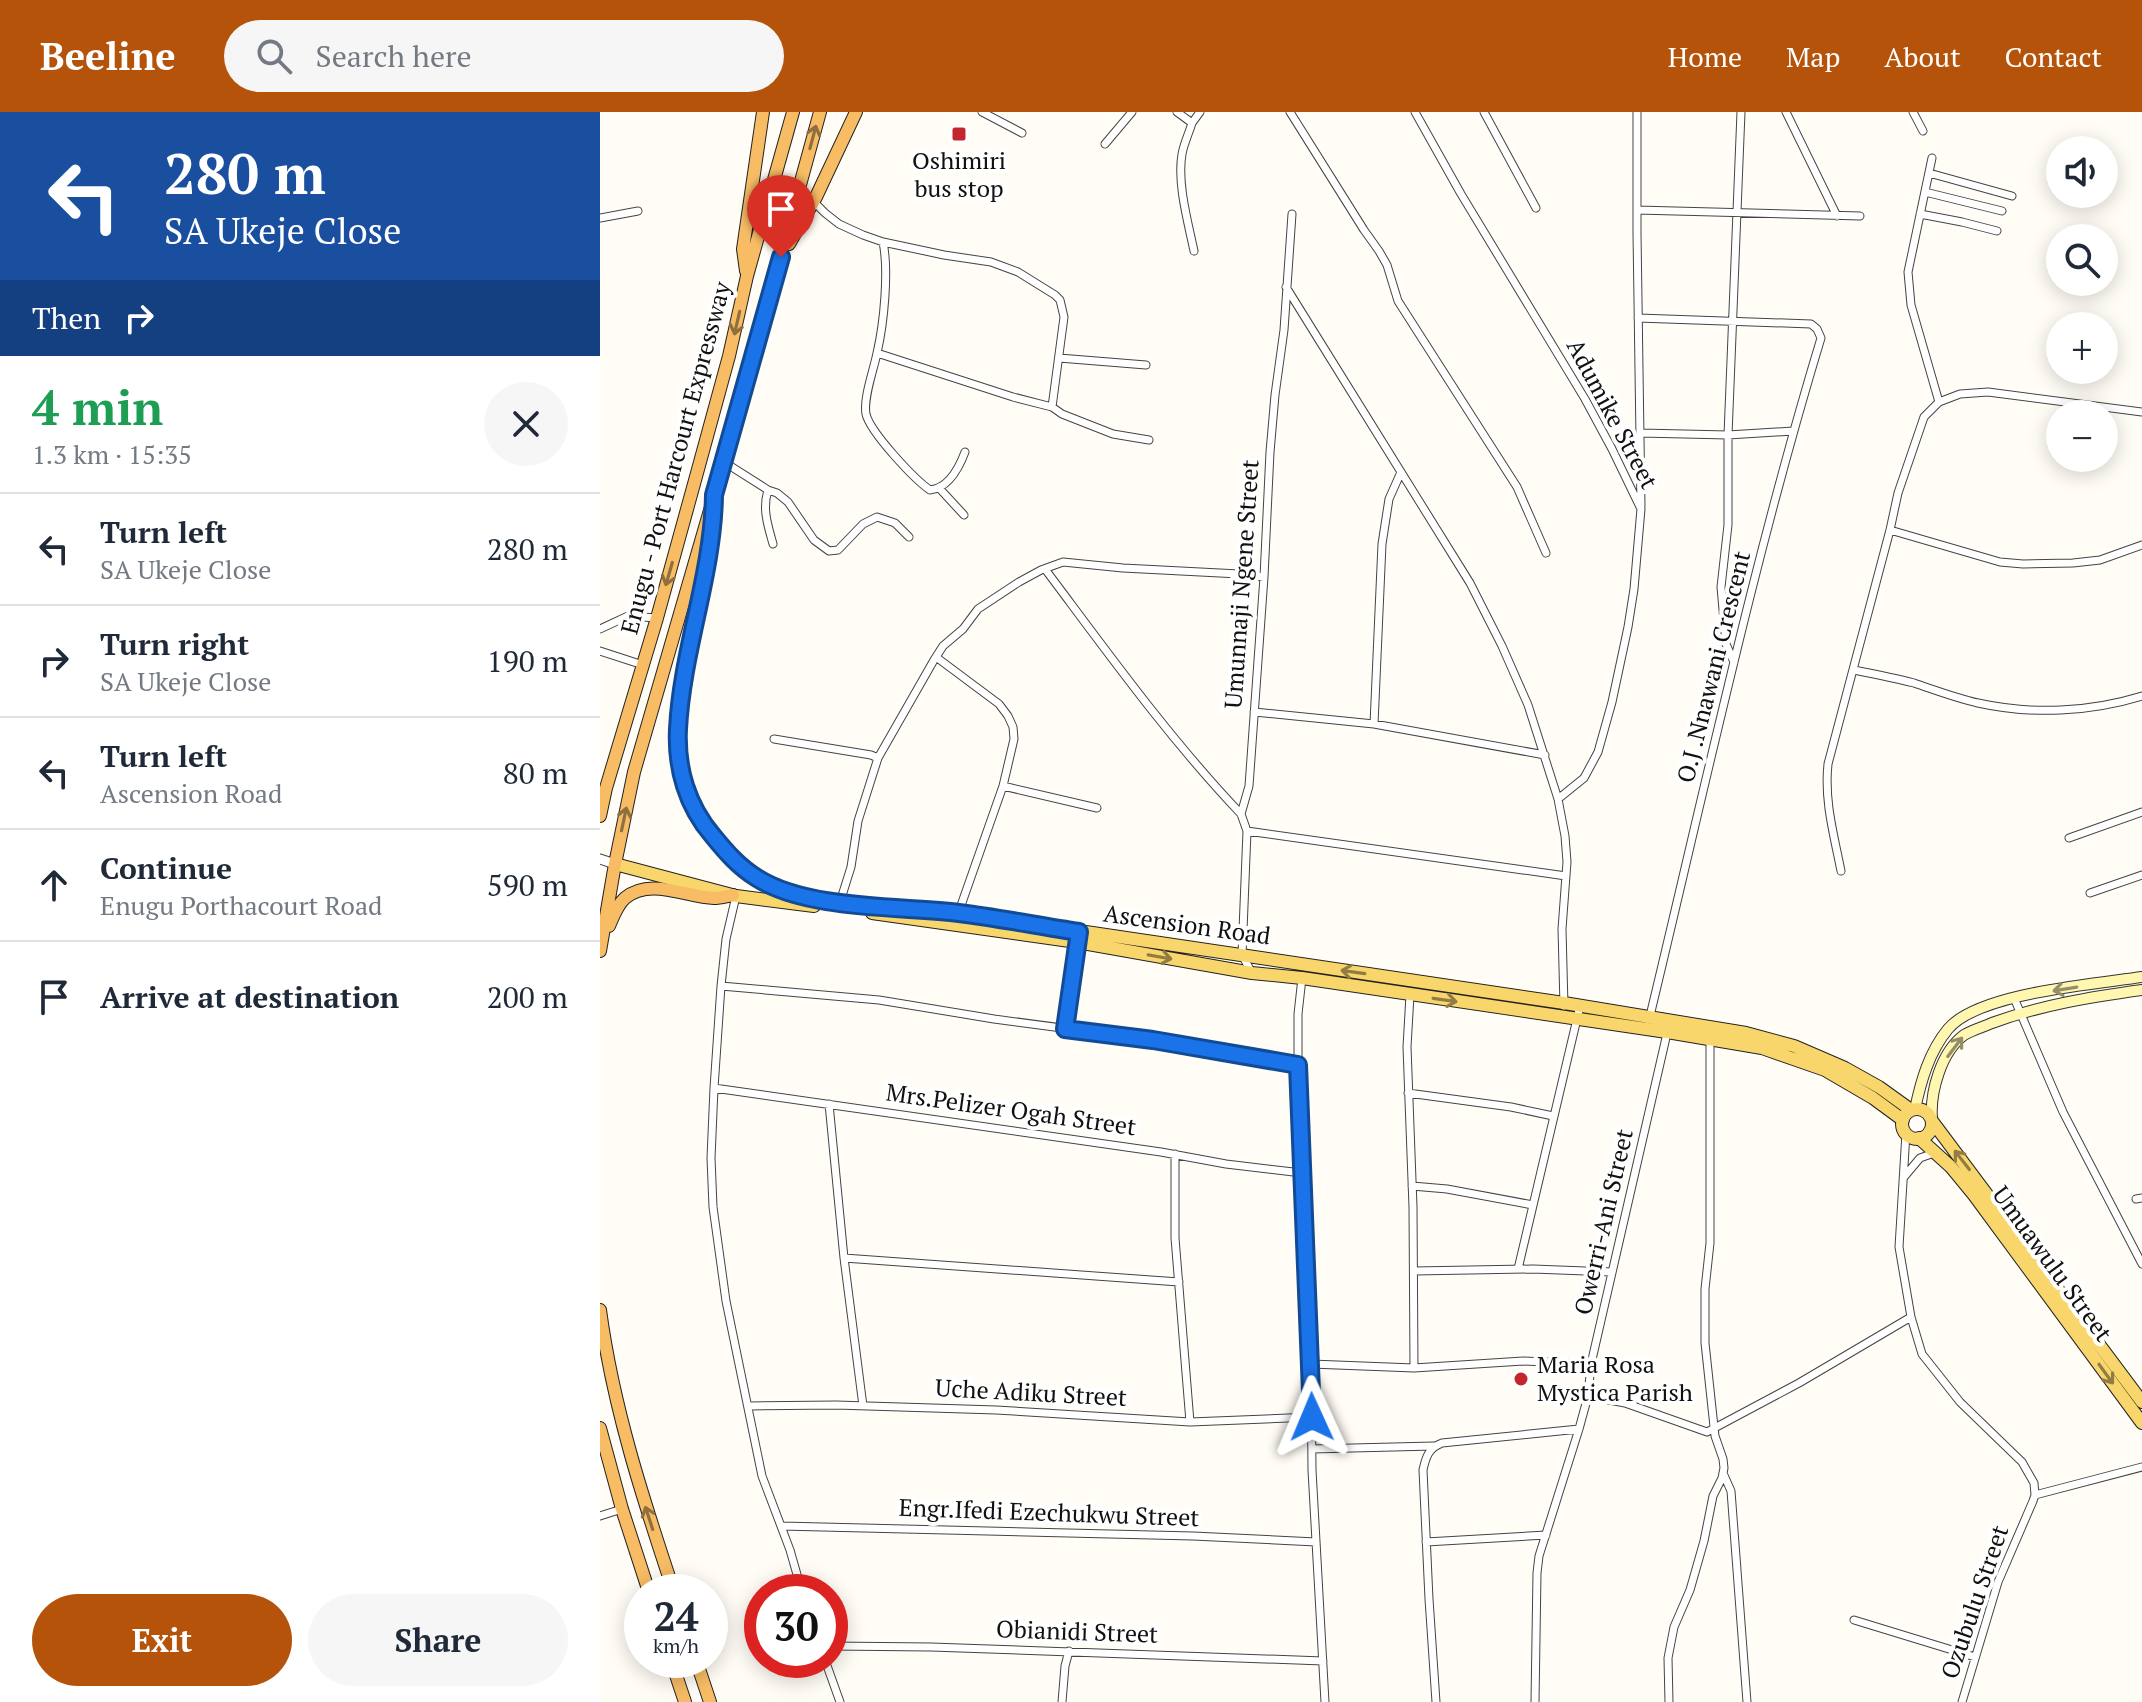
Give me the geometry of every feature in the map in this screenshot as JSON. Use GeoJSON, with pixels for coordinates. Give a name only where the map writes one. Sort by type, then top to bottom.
{"type":"FeatureCollection","features":[{"type":"Feature","properties":{"kind":"highway"},"geometry":{"type":"LineString","coordinates":[[747,276],[743,249],[763,112]]}},
{"type":"Feature","properties":{"kind":"highway","name":"Enugu - Port Harcourt Expressway"},"geometry":{"type":"LineString","coordinates":[[600,816],[729,356],[747,276],[793,112]]}},
{"type":"Feature","properties":{"kind":"highway"},"geometry":{"type":"LineString","coordinates":[[601,948],[634,772],[662,683],[820,112]]}},
{"type":"Feature","properties":{"kind":"highway"},"geometry":{"type":"LineString","coordinates":[[781,257],[814,202],[856,112]]}},
{"type":"Feature","properties":{"kind":"highway"},"geometry":{"type":"LineString","coordinates":[[601,948],[615,911],[637,891],[652,889],[714,898],[734,896]]}},
{"type":"Feature","properties":{"kind":"highway"},"geometry":{"type":"LineString","coordinates":[[600,1310],[620,1417],[668,1574]]}},
{"type":"Feature","properties":{"kind":"highway"},"geometry":{"type":"LineString","coordinates":[[600,1428],[643,1574]]}},
{"type":"Feature","properties":{"kind":"highway"},"geometry":{"type":"LineString","coordinates":[[677,1678],[685,1702]]}},
{"type":"Feature","properties":{"kind":"highway"},"geometry":{"type":"LineString","coordinates":[[702,1678],[710,1702]]}},
{"type":"Feature","properties":{"kind":"main road","name":"Ascension Road"},"geometry":{"type":"LineString","coordinates":[[714,495],[714,526],[690,644],[678,725],[681,777],[703,825],[739,865],[777,889],[808,898],[1078,937],[1252,973],[1410,995],[1746,1033],[1794,1046],[1856,1074],[1909,1118]]}},
{"type":"Feature","properties":{"kind":"main road","name":"Ascension Road"},"geometry":{"type":"LineString","coordinates":[[615,864],[734,896],[958,918]]}},
{"type":"Feature","properties":{"kind":"main road","name":"Ascension Road"},"geometry":{"type":"LineString","coordinates":[[1078,937],[1242,955],[1563,1010]]}},
{"type":"Feature","properties":{"kind":"main road"},"geometry":{"type":"LineString","coordinates":[[2142,977],[2014,998],[1962,1017],[1948,1029],[1928,1064],[1909,1118],[1914,1138],[1929,1133],[1935,1080],[1953,1045],[1969,1032],[2019,1013],[2142,990]]}},
{"type":"Feature","properties":{"kind":"main road","name":"Ascension Road"},"geometry":{"type":"LineString","coordinates":[[1668,1026],[1762,1048],[1825,1070],[1909,1118]]}},
{"type":"Feature","properties":{"kind":"main road"},"geometry":{"type":"LineString","coordinates":[[1909,1118],[1924,1110],[1932,1120]]}},
{"type":"Feature","properties":{"kind":"main road","name":"Umuawulu Street"},"geometry":{"type":"LineString","coordinates":[[1932,1120],[2142,1402]]}},
{"type":"Feature","properties":{"kind":"main road","name":"Umuawulu Street"},"geometry":{"type":"LineString","coordinates":[[1919,1138],[1974,1195],[2142,1423]]}},
{"type":"Feature","properties":{"kind":"street"},"geometry":{"type":"LineString","coordinates":[[982,112],[1022,133]]}},
{"type":"Feature","properties":{"kind":"street"},"geometry":{"type":"LineString","coordinates":[[1105,144],[1132,112]]}},
{"type":"Feature","properties":{"kind":"street"},"geometry":{"type":"LineString","coordinates":[[1177,112],[1192,123]]}},
{"type":"Feature","properties":{"kind":"street"},"geometry":{"type":"LineString","coordinates":[[1194,251],[1183,191],[1182,162],[1192,123],[1200,112]]}},
{"type":"Feature","properties":{"kind":"street"},"geometry":{"type":"LineString","coordinates":[[1290,112],[1379,251],[1387,265],[1398,301],[1517,487],[1546,553]]}},
{"type":"Feature","properties":{"kind":"street","name":"Adumike Street"},"geometry":{"type":"LineString","coordinates":[[1415,112],[1585,399],[1641,509],[1628,627],[1598,752],[1584,778],[1558,799]]}},
{"type":"Feature","properties":{"kind":"street"},"geometry":{"type":"LineString","coordinates":[[1484,112],[1536,208]]}},
{"type":"Feature","properties":{"kind":"street"},"geometry":{"type":"LineString","coordinates":[[1637,112],[1641,509]]}},
{"type":"Feature","properties":{"kind":"street"},"geometry":{"type":"LineString","coordinates":[[1734,662],[1726,644],[1721,587],[1728,525],[1728,435],[1741,112]]}},
{"type":"Feature","properties":{"kind":"street"},"geometry":{"type":"LineString","coordinates":[[1786,112],[1837,216]]}},
{"type":"Feature","properties":{"kind":"street"},"geometry":{"type":"LineString","coordinates":[[1913,112],[1923,131]]}},
{"type":"Feature","properties":{"kind":"street"},"geometry":{"type":"LineString","coordinates":[[1932,158],[1908,272],[1911,305],[1939,402]]}},
{"type":"Feature","properties":{"kind":"street"},"geometry":{"type":"LineString","coordinates":[[1929,173],[2012,196]]}},
{"type":"Feature","properties":{"kind":"street"},"geometry":{"type":"LineString","coordinates":[[1925,192],[2002,211]]}},
{"type":"Feature","properties":{"kind":"street"},"geometry":{"type":"LineString","coordinates":[[814,202],[839,224],[883,242],[991,262],[1018,272],[1055,295],[1060,300],[1064,317],[1052,407]]}},
{"type":"Feature","properties":{"kind":"street"},"geometry":{"type":"LineString","coordinates":[[1637,210],[1860,216]]}},
{"type":"Feature","properties":{"kind":"street"},"geometry":{"type":"LineString","coordinates":[[600,218],[638,211]]}},
{"type":"Feature","properties":{"kind":"street","name":"Umunnaji Ngene Street"},"geometry":{"type":"LineString","coordinates":[[1241,814],[1249,786],[1270,452],[1285,320],[1292,214]]}},
{"type":"Feature","properties":{"kind":"street"},"geometry":{"type":"LineString","coordinates":[[1920,214],[1997,231]]}},
{"type":"Feature","properties":{"kind":"street"},"geometry":{"type":"LineString","coordinates":[[883,242],[886,279],[866,414],[902,464],[930,490],[940,489],[960,465],[965,452]]}},
{"type":"Feature","properties":{"kind":"street"},"geometry":{"type":"LineString","coordinates":[[1286,287],[1470,583],[1528,705],[1558,799],[1565,836],[1563,1010]]}},
{"type":"Feature","properties":{"kind":"street"},"geometry":{"type":"LineString","coordinates":[[1638,318],[1732,322]]}},
{"type":"Feature","properties":{"kind":"street","name":"O.J .Nnawani Crescent"},"geometry":{"type":"LineString","coordinates":[[1648,1023],[1734,662],[1793,431],[1821,338],[1811,324],[1732,322]]}},
{"type":"Feature","properties":{"kind":"street"},"geometry":{"type":"LineString","coordinates":[[877,353],[988,390],[1052,407],[1113,434],[1149,440]]}},
{"type":"Feature","properties":{"kind":"street"},"geometry":{"type":"LineString","coordinates":[[1059,358],[1146,365]]}},
{"type":"Feature","properties":{"kind":"street"},"geometry":{"type":"LineString","coordinates":[[1841,871],[1827,803],[1828,764],[1898,493],[1924,417],[1939,402],[1976,392],[2142,412]]}},
{"type":"Feature","properties":{"kind":"street"},"geometry":{"type":"LineString","coordinates":[[1640,433],[1728,435],[1793,431]]}},
{"type":"Feature","properties":{"kind":"street"},"geometry":{"type":"LineString","coordinates":[[724,462],[788,502],[814,540],[829,551],[838,550],[863,524],[877,517],[895,523],[909,537]]}},
{"type":"Feature","properties":{"kind":"street"},"geometry":{"type":"LineString","coordinates":[[1374,724],[1382,544],[1389,499],[1401,472]]}},
{"type":"Feature","properties":{"kind":"street"},"geometry":{"type":"LineString","coordinates":[[940,489],[964,515]]}},
{"type":"Feature","properties":{"kind":"street"},"geometry":{"type":"LineString","coordinates":[[768,490],[765,506],[773,544]]}},
{"type":"Feature","properties":{"kind":"street"},"geometry":{"type":"LineString","coordinates":[[1890,530],[2000,562],[2023,564],[2100,560],[2142,545]]}},
{"type":"Feature","properties":{"kind":"street"},"geometry":{"type":"LineString","coordinates":[[840,902],[851,867],[858,821],[878,758],[936,657],[978,609],[1019,582],[1063,562],[1264,577]]}},
{"type":"Feature","properties":{"kind":"street"},"geometry":{"type":"LineString","coordinates":[[1045,569],[1174,740],[1241,814],[1247,831],[1242,955],[1252,973]]}},
{"type":"Feature","properties":{"kind":"street"},"geometry":{"type":"LineString","coordinates":[[600,629],[628,616],[657,618]]}},
{"type":"Feature","properties":{"kind":"street"},"geometry":{"type":"LineString","coordinates":[[600,651],[643,665]]}},
{"type":"Feature","properties":{"kind":"street"},"geometry":{"type":"LineString","coordinates":[[936,657],[999,704],[1013,727],[1014,739],[1003,786],[958,918]]}},
{"type":"Feature","properties":{"kind":"street"},"geometry":{"type":"LineString","coordinates":[[1854,670],[1977,702],[2025,709],[2111,705],[2142,696]]}},
{"type":"Feature","properties":{"kind":"street"},"geometry":{"type":"LineString","coordinates":[[1254,712],[1374,724],[1545,755]]}},
{"type":"Feature","properties":{"kind":"street"},"geometry":{"type":"LineString","coordinates":[[774,739],[878,758]]}},
{"type":"Feature","properties":{"kind":"street"},"geometry":{"type":"LineString","coordinates":[[1003,786],[1097,808]]}},
{"type":"Feature","properties":{"kind":"street"},"geometry":{"type":"LineString","coordinates":[[2069,838],[2142,812]]}},
{"type":"Feature","properties":{"kind":"street"},"geometry":{"type":"LineString","coordinates":[[1247,831],[1566,876]]}},
{"type":"Feature","properties":{"kind":"street"},"geometry":{"type":"LineString","coordinates":[[600,859],[615,864]]}},
{"type":"Feature","properties":{"kind":"street"},"geometry":{"type":"LineString","coordinates":[[2090,893],[2142,875]]}},
{"type":"Feature","properties":{"kind":"street"},"geometry":{"type":"LineString","coordinates":[[734,896],[721,986],[714,1088],[711,1158],[713,1207],[718,1254],[762,1476],[796,1574]]}},
{"type":"Feature","properties":{"kind":"street"},"geometry":{"type":"LineString","coordinates":[[1065,1029],[1078,937]]}},
{"type":"Feature","properties":{"kind":"street"},"geometry":{"type":"LineString","coordinates":[[1302,978],[1298,1065],[1318,1609],[1325,1702]]}},
{"type":"Feature","properties":{"kind":"street"},"geometry":{"type":"LineString","coordinates":[[721,986],[879,1000],[1153,1040],[1298,1065]]}},
{"type":"Feature","properties":{"kind":"street"},"geometry":{"type":"LineString","coordinates":[[1410,995],[1407,1047],[1414,1368]]}},
{"type":"Feature","properties":{"kind":"street"},"geometry":{"type":"LineString","coordinates":[[2014,998],[2063,1112],[2142,1264]]}},
{"type":"Feature","properties":{"kind":"street"},"geometry":{"type":"LineString","coordinates":[[1518,1269],[1578,1012]]}},
{"type":"Feature","properties":{"kind":"street","name":"Owerri-Ani Street"},"geometry":{"type":"LineString","coordinates":[[1535,1702],[1537,1573],[1588,1396],[1591,1364],[1668,1026]]}},
{"type":"Feature","properties":{"kind":"street"},"geometry":{"type":"LineString","coordinates":[[1668,1702],[1668,1658],[1674,1627],[1690,1590],[1713,1496],[1723,1473],[1723,1459],[1714,1430],[1704,1334],[1710,1243],[1710,1038]]}},
{"type":"Feature","properties":{"kind":"street","name":"Mrs.Pelizer Ogah Street"},"geometry":{"type":"LineString","coordinates":[[714,1088],[1302,1173]]}},
{"type":"Feature","properties":{"kind":"street"},"geometry":{"type":"LineString","coordinates":[[1408,1093],[1553,1116]]}},
{"type":"Feature","properties":{"kind":"street"},"geometry":{"type":"LineString","coordinates":[[829,1104],[863,1406]]}},
{"type":"Feature","properties":{"kind":"street"},"geometry":{"type":"LineString","coordinates":[[1909,1118],[1899,1247],[1911,1317],[1922,1354],[1960,1402],[2022,1462],[2032,1476],[2035,1495],[2142,1467]]}},
{"type":"Feature","properties":{"kind":"street"},"geometry":{"type":"LineString","coordinates":[[1903,1179],[1920,1158],[1935,1152]]}},
{"type":"Feature","properties":{"kind":"street"},"geometry":{"type":"LineString","coordinates":[[1175,1154],[1175,1238],[1190,1422]]}},
{"type":"Feature","properties":{"kind":"street"},"geometry":{"type":"LineString","coordinates":[[1412,1186],[1447,1189],[1533,1205]]}},
{"type":"Feature","properties":{"kind":"street"},"geometry":{"type":"LineString","coordinates":[[844,1258],[1179,1282]]}},
{"type":"Feature","properties":{"kind":"street"},"geometry":{"type":"LineString","coordinates":[[1414,1271],[1518,1269],[1612,1272]]}},
{"type":"Feature","properties":{"kind":"street"},"geometry":{"type":"LineString","coordinates":[[1588,1396],[1625,1403],[1705,1433],[1911,1317]]}},
{"type":"Feature","properties":{"kind":"street"},"geometry":{"type":"LineString","coordinates":[[1311,1364],[1414,1368],[1523,1361],[1591,1364]]}},
{"type":"Feature","properties":{"kind":"street","name":"Uche Adiku Street"},"geometry":{"type":"LineString","coordinates":[[748,1406],[996,1410],[1190,1422],[1312,1417]]}},
{"type":"Feature","properties":{"kind":"street"},"geometry":{"type":"LineString","coordinates":[[1312,1449],[1434,1446],[1579,1429]]}},
{"type":"Feature","properties":{"kind":"street"},"geometry":{"type":"LineString","coordinates":[[1434,1446],[1428,1453],[1423,1470],[1436,1702]]}},
{"type":"Feature","properties":{"kind":"street"},"geometry":{"type":"LineString","coordinates":[[1723,1473],[1731,1491],[1747,1702]]}},
{"type":"Feature","properties":{"kind":"street","name":"Ozubulu Street"},"geometry":{"type":"LineString","coordinates":[[1962,1702],[1998,1582],[2035,1495]]}},
{"type":"Feature","properties":{"kind":"street"},"geometry":{"type":"LineString","coordinates":[[600,1516],[622,1509]]}},
{"type":"Feature","properties":{"kind":"street","name":"Engr.Ifedi Ezechukwu Street"},"geometry":{"type":"LineString","coordinates":[[781,1526],[1316,1542]]}},
{"type":"Feature","properties":{"kind":"street"},"geometry":{"type":"LineString","coordinates":[[1426,1542],[1546,1535]]}},
{"type":"Feature","properties":{"kind":"street"},"geometry":{"type":"LineString","coordinates":[[1854,1620],[1975,1657]]}},
{"type":"Feature","properties":{"kind":"street","name":"Obianidi Street"},"geometry":{"type":"LineString","coordinates":[[848,1645],[1323,1661]]}},
{"type":"Feature","properties":{"kind":"street"},"geometry":{"type":"LineString","coordinates":[[1062,1702],[1069,1651]]}},
{"type":"Feature","properties":{"kind":"street"},"geometry":{"type":"LineString","coordinates":[[831,1678],[840,1702]]}},
{"type":"Feature","properties":{"kind":"place","name":"Oshimiri bus stop"},"geometry":{"type":"Point","coordinates":[959,134]}},
{"type":"Feature","properties":{"kind":"place","name":"Maria Rosa Mystica Parish"},"geometry":{"type":"Point","coordinates":[1521,1379]}},
{"type":"Feature","properties":{"kind":"route"},"geometry":{"type":"LineString","coordinates":[[781,257],[714,495],[714,526],[690,644],[678,725],[681,777],[691,803],[703,825],[739,865],[777,889],[808,898],[958,913],[1079,932],[1065,1029],[1153,1040],[1298,1065],[1312,1417]]}}]}
